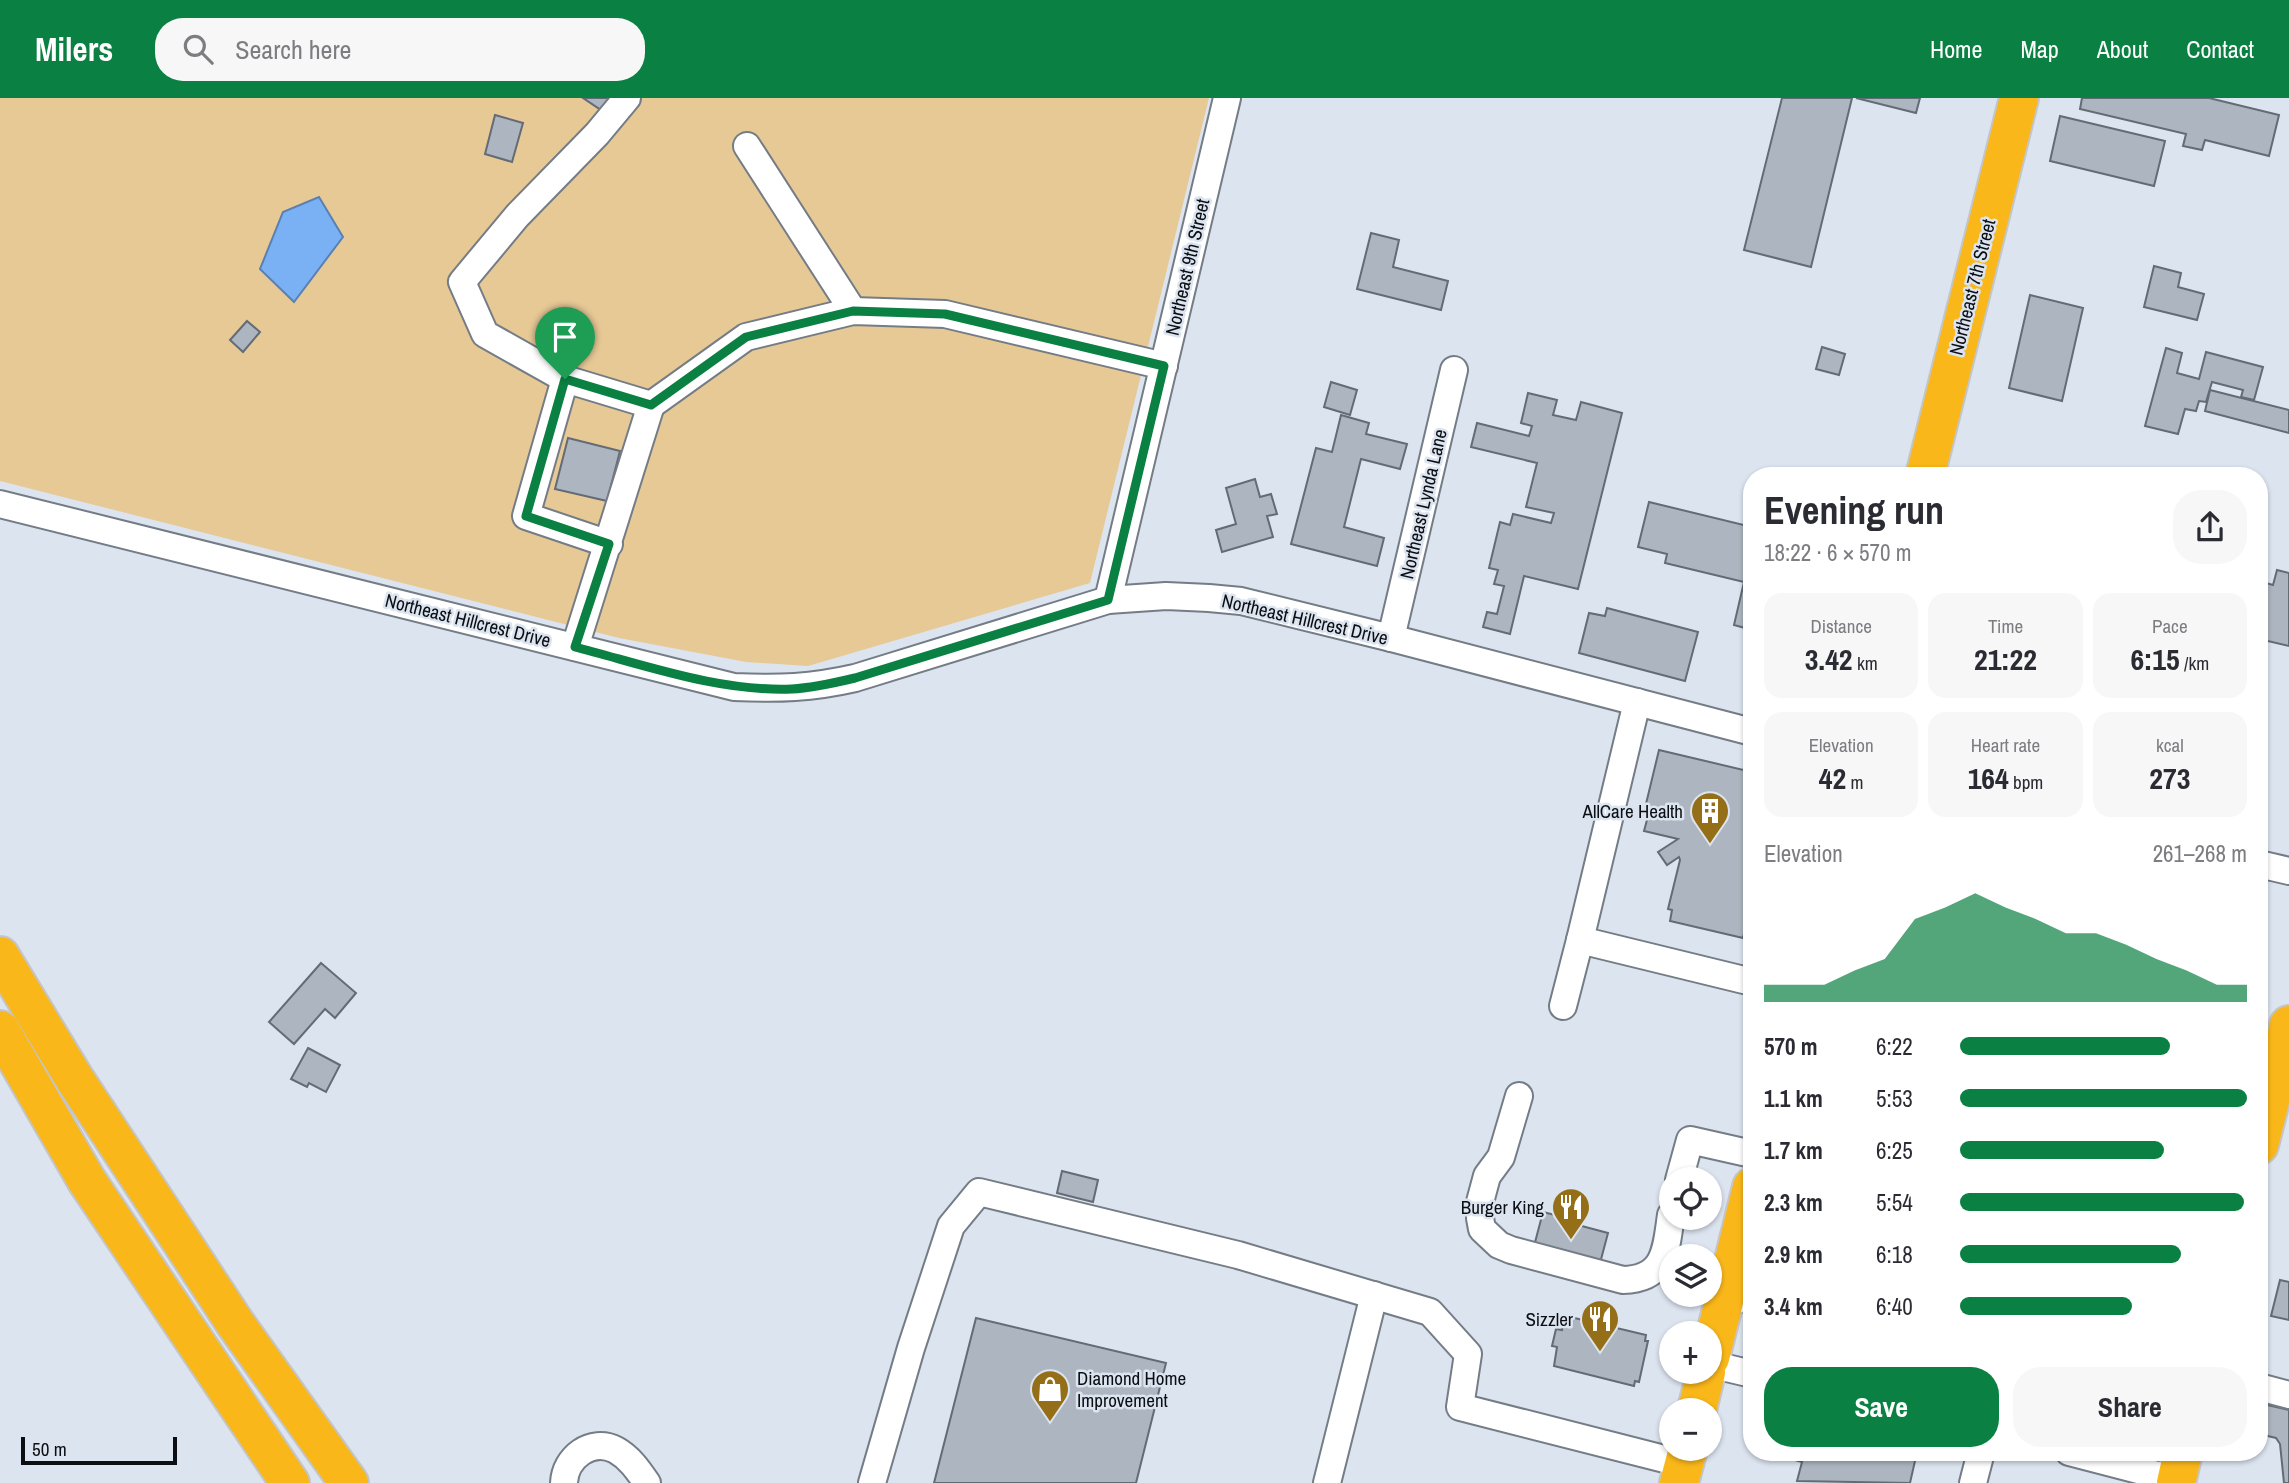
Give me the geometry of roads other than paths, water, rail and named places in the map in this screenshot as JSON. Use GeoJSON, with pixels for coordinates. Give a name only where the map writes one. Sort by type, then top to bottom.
{"type":"FeatureCollection","features":[{"type":"Feature","properties":{"kind":"highway","name":"Northeast 7th Street"},"geometry":{"type":"LineString","coordinates":[[1927,467],[2019,98]]}},
{"type":"Feature","properties":{"kind":"highway"},"geometry":{"type":"LineString","coordinates":[[0,956],[74,1077],[234,1323],[349,1483]]}},
{"type":"Feature","properties":{"kind":"highway"},"geometry":{"type":"LineString","coordinates":[[2268,1102],[2289,1025]]}},
{"type":"Feature","properties":{"kind":"highway"},"geometry":{"type":"LineString","coordinates":[[0,1030],[87,1181],[290,1483]]}},
{"type":"Feature","properties":{"kind":"highway"},"geometry":{"type":"LineString","coordinates":[[1722,1333],[1739,1298],[1743,1264]]}},
{"type":"Feature","properties":{"kind":"street"},"geometry":{"type":"LineString","coordinates":[[627,98],[597,134],[517,216],[463,282],[485,334],[565,379],[651,405]]}},
{"type":"Feature","properties":{"kind":"street","name":"Northeast 9th Street"},"geometry":{"type":"LineString","coordinates":[[1108,600],[1227,98]]}},
{"type":"Feature","properties":{"kind":"street"},"geometry":{"type":"LineString","coordinates":[[747,146],[853,311]]}},
{"type":"Feature","properties":{"kind":"street"},"geometry":{"type":"LineString","coordinates":[[575,647],[651,405],[746,337],[853,311],[945,314],[1164,366]]}},
{"type":"Feature","properties":{"kind":"street","name":"Northeast Lynda Lane"},"geometry":{"type":"LineString","coordinates":[[1391,638],[1454,370]]}},
{"type":"Feature","properties":{"kind":"street"},"geometry":{"type":"LineString","coordinates":[[565,379],[526,516],[609,544]]}},
{"type":"Feature","properties":{"kind":"street","name":"Northeast Hillcrest Drive"},"geometry":{"type":"LineString","coordinates":[[0,505],[734,687],[791,689],[820,686],[855,678],[1108,600],[1166,597],[1241,601],[1743,730]]}},
{"type":"Feature","properties":{"kind":"street"},"geometry":{"type":"LineString","coordinates":[[1563,1006],[1637,702]]}},
{"type":"Feature","properties":{"kind":"street"},"geometry":{"type":"LineString","coordinates":[[2268,866],[2289,871]]}},
{"type":"Feature","properties":{"kind":"street"},"geometry":{"type":"LineString","coordinates":[[1580,940],[1743,980]]}},
{"type":"Feature","properties":{"kind":"street"},"geometry":{"type":"LineString","coordinates":[[1519,1096],[1501,1157],[1487,1176],[1480,1202],[1482,1229],[1490,1238],[1511,1250],[1623,1280],[1639,1280],[1653,1273],[1659,1266],[1669,1230]]}},
{"type":"Feature","properties":{"kind":"street"},"geometry":{"type":"LineString","coordinates":[[1683,1167],[1690,1140],[1743,1152]]}},
{"type":"Feature","properties":{"kind":"street"},"geometry":{"type":"LineString","coordinates":[[872,1483],[911,1348],[951,1226],[979,1192],[1238,1255],[1430,1311],[1468,1354],[1460,1408],[1684,1465]]}},
{"type":"Feature","properties":{"kind":"street"},"geometry":{"type":"LineString","coordinates":[[1327,1483],[1374,1295]]}},
{"type":"Feature","properties":{"kind":"street"},"geometry":{"type":"LineString","coordinates":[[1722,1366],[1743,1372]]}},
{"type":"Feature","properties":{"kind":"street"},"geometry":{"type":"LineString","coordinates":[[2268,1389],[2289,1395]]}},
{"type":"Feature","properties":{"kind":"street"},"geometry":{"type":"LineString","coordinates":[[564,1483],[565,1469],[572,1458],[598,1446],[614,1449],[627,1458],[647,1483]]}},
{"type":"Feature","properties":{"kind":"street"},"geometry":{"type":"LineString","coordinates":[[2093,1461],[2132,1476],[2178,1472]]}},
{"type":"Feature","properties":{"kind":"water"},"geometry":{"type":"Polygon","coordinates":[[[319,197],[343,237],[294,302],[260,269],[283,212],[319,197]]]}},
{"type":"Feature","properties":{"kind":"place","name":"AllCare Health"},"geometry":{"type":"Point","coordinates":[1710,845]}},
{"type":"Feature","properties":{"kind":"place","name":"Burger King"},"geometry":{"type":"Point","coordinates":[1571,1241]}},
{"type":"Feature","properties":{"kind":"place","name":"Sizzler"},"geometry":{"type":"Point","coordinates":[1600,1353]}},
{"type":"Feature","properties":{"kind":"place","name":"Diamond Home Improvement"},"geometry":{"type":"Point","coordinates":[1050,1423]}}]}
